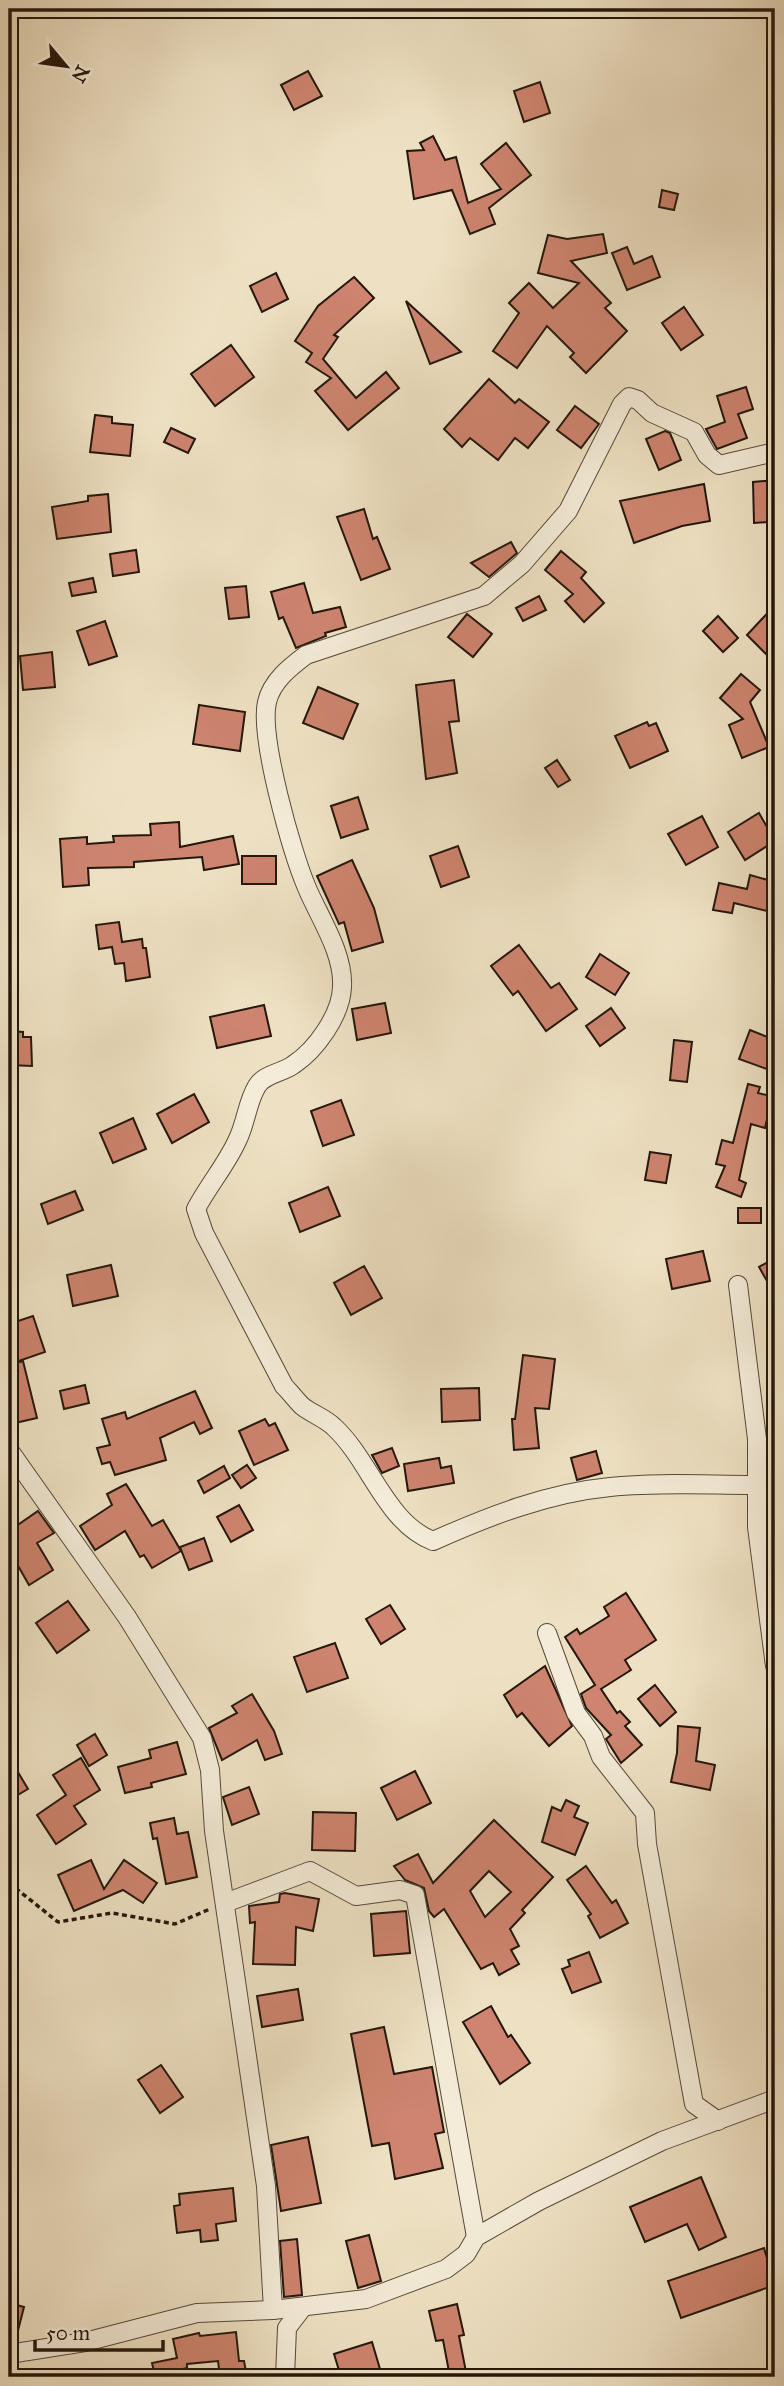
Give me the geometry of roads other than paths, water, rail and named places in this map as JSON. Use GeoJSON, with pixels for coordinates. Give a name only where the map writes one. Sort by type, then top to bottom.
{"type":"FeatureCollection","features":[{"type":"Feature","properties":{"kind":"street"},"geometry":{"type":"LineString","coordinates":[[754,1485],[611,1487],[563,1495],[489,1516],[433,1541],[422,1537],[397,1512],[365,1464],[334,1426],[302,1406],[284,1386],[204,1233],[196,1209],[237,1143],[257,1086],[267,1077],[293,1065],[313,1047],[333,1019],[342,987],[337,955],[305,884],[289,832],[266,731],[267,702],[283,672],[306,655],[484,596],[522,564],[568,511],[622,404],[629,397],[638,400],[652,413],[694,432],[707,455],[719,465],[775,452]]}},
{"type":"Feature","properties":{"kind":"street"},"geometry":{"type":"LineString","coordinates":[[738,1285],[757,1438],[754,1485],[757,1527],[775,1666]]}},
{"type":"Feature","properties":{"kind":"street"},"geometry":{"type":"LineString","coordinates":[[9,1450],[127,1616],[202,1738],[210,1770],[225,1903],[267,2186],[272,2310]]}},
{"type":"Feature","properties":{"kind":"street"},"geometry":{"type":"LineString","coordinates":[[547,1633],[576,1713],[593,1736],[601,1757],[645,1812],[647,1844],[694,2104],[718,2121]]}},
{"type":"Feature","properties":{"kind":"street"},"geometry":{"type":"LineString","coordinates":[[225,1903],[310,1871],[356,1896],[400,1889],[415,1895],[476,2237]]}},
{"type":"Feature","properties":{"kind":"street"},"geometry":{"type":"LineString","coordinates":[[9,2354],[85,2342],[197,2313],[272,2310],[366,2299],[446,2269],[466,2254],[476,2237],[539,2201],[662,2141],[775,2099]]}},
{"type":"Feature","properties":{"kind":"street"},"geometry":{"type":"LineString","coordinates":[[285,2377],[287,2328],[303,2307]]}}]}
